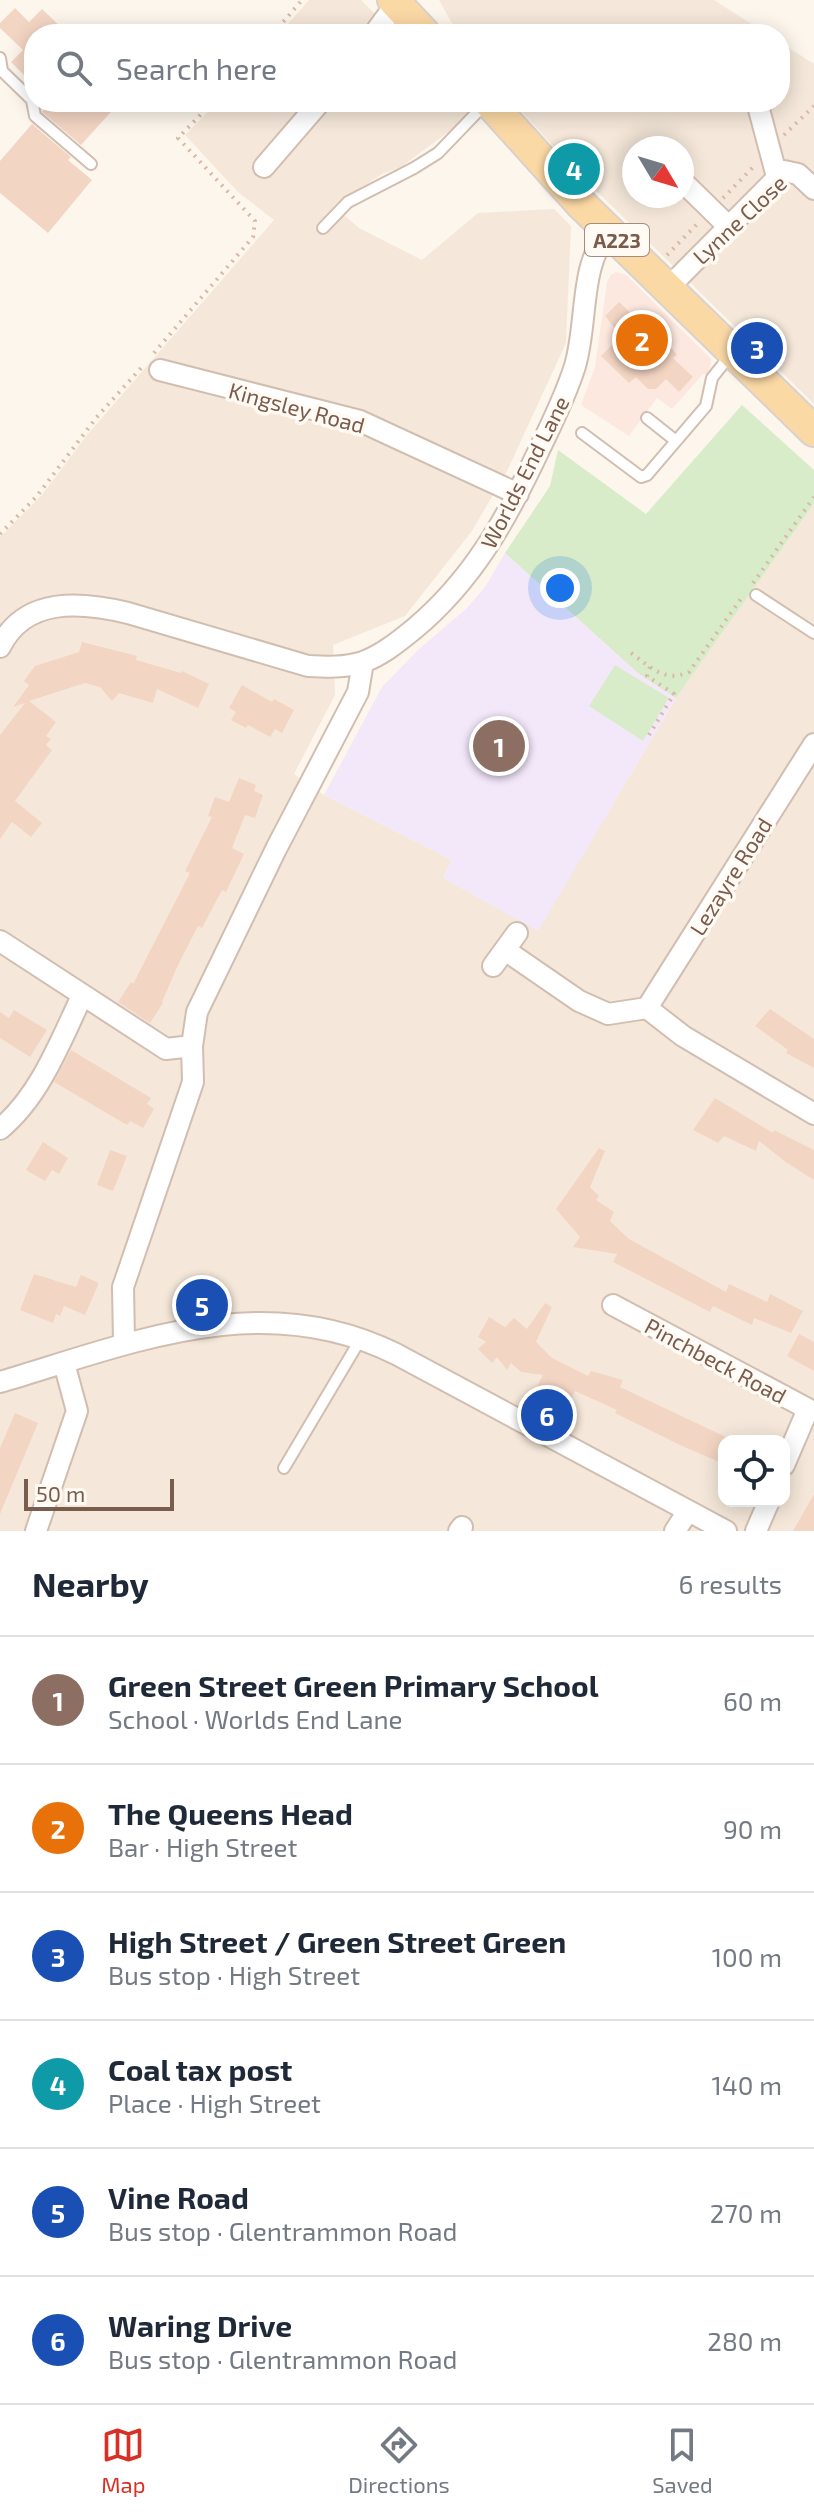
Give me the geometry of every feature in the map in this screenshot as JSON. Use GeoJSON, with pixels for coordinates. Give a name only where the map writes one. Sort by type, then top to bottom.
{"type":"FeatureCollection","features":[{"type":"Feature","properties":{"kind":"main road"},"geometry":{"type":"LineString","coordinates":[[395,2],[416,24]]}},
{"type":"Feature","properties":{"kind":"main road","name":"A223"},"geometry":{"type":"LineString","coordinates":[[497,112],[609,231],[814,431]]}},
{"type":"Feature","properties":{"kind":"street"},"geometry":{"type":"LineString","coordinates":[[381,24],[395,2]]}},
{"type":"Feature","properties":{"kind":"street"},"geometry":{"type":"LineString","coordinates":[[264,167],[311,112]]}},
{"type":"Feature","properties":{"kind":"street"},"geometry":{"type":"LineString","coordinates":[[759,112],[777,177]]}},
{"type":"Feature","properties":{"kind":"street","name":"Lynne Close"},"geometry":{"type":"LineString","coordinates":[[668,288],[784,171],[798,174],[814,189]]}},
{"type":"Feature","properties":{"kind":"street"},"geometry":{"type":"LineString","coordinates":[[694,193],[728,226]]}},
{"type":"Feature","properties":{"kind":"street","name":"Worlds End Lane"},"geometry":{"type":"LineString","coordinates":[[0,647],[11,630],[28,615],[50,607],[76,605],[128,613],[308,666],[334,668],[363,662],[385,651],[453,593],[492,542],[518,494],[575,367],[585,321],[591,263],[594,252],[609,231]]}},
{"type":"Feature","properties":{"kind":"street","name":"Kingsley Road"},"geometry":{"type":"LineString","coordinates":[[160,370],[360,421],[518,494]]}},
{"type":"Feature","properties":{"kind":"street"},"geometry":{"type":"LineString","coordinates":[[124,1342],[123,1287],[193,1082],[192,1046],[197,1012],[276,849],[358,692],[363,662]]}},
{"type":"Feature","properties":{"kind":"street","name":"Lezayre Road"},"geometry":{"type":"LineString","coordinates":[[647,1008],[814,744]]}},
{"type":"Feature","properties":{"kind":"street"},"geometry":{"type":"LineString","coordinates":[[0,941],[166,1049],[192,1046]]}},
{"type":"Feature","properties":{"kind":"street"},"geometry":{"type":"LineString","coordinates":[[505,950],[579,1001],[608,1014],[647,1008],[683,1036],[814,1114]]}},
{"type":"Feature","properties":{"kind":"street"},"geometry":{"type":"LineString","coordinates":[[0,1129],[14,1117],[46,1070],[82,996]]}},
{"type":"Feature","properties":{"kind":"street","name":"Pinchbeck Road"},"geometry":{"type":"LineString","coordinates":[[613,1305],[808,1409],[790,1451]]}},
{"type":"Feature","properties":{"kind":"street"},"geometry":{"type":"LineString","coordinates":[[0,1382],[124,1342],[212,1325],[315,1328],[361,1338],[396,1354],[726,1531]]}},
{"type":"Feature","properties":{"kind":"street"},"geometry":{"type":"LineString","coordinates":[[36,1531],[77,1411],[64,1363]]}},
{"type":"Feature","properties":{"kind":"street"},"geometry":{"type":"LineString","coordinates":[[756,1531],[766,1507]]}},
{"type":"Feature","properties":{"kind":"street"},"geometry":{"type":"LineString","coordinates":[[675,1531],[688,1511]]}},
{"type":"Feature","properties":{"kind":"lane"},"geometry":{"type":"LineString","coordinates":[[0,58],[2,71],[24,92]]}},
{"type":"Feature","properties":{"kind":"lane"},"geometry":{"type":"LineString","coordinates":[[34,112],[35,116],[91,164]]}},
{"type":"Feature","properties":{"kind":"lane"},"geometry":{"type":"LineString","coordinates":[[323,228],[348,202],[438,153],[478,112]]}},
{"type":"Feature","properties":{"kind":"lane"},"geometry":{"type":"LineString","coordinates":[[582,433],[641,477],[647,475],[706,406],[712,378],[733,352]]}},
{"type":"Feature","properties":{"kind":"lane"},"geometry":{"type":"LineString","coordinates":[[647,418],[676,441]]}},
{"type":"Feature","properties":{"kind":"lane"},"geometry":{"type":"LineString","coordinates":[[756,595],[814,633]]}},
{"type":"Feature","properties":{"kind":"lane"},"geometry":{"type":"LineString","coordinates":[[284,1468],[361,1338]]}},
{"type":"Feature","properties":{"kind":"path"},"geometry":{"type":"LineString","coordinates":[[282,24],[302,0]]}},
{"type":"Feature","properties":{"kind":"path"},"geometry":{"type":"LineString","coordinates":[[768,151],[814,106]]}},
{"type":"Feature","properties":{"kind":"path"},"geometry":{"type":"LineString","coordinates":[[0,534],[37,496],[96,418],[253,237],[255,221],[178,138],[203,112]]}},
{"type":"Feature","properties":{"kind":"path"},"geometry":{"type":"LineString","coordinates":[[631,653],[664,676],[680,676],[689,672],[814,497]]}},
{"type":"Feature","properties":{"kind":"path"},"geometry":{"type":"LineString","coordinates":[[649,735],[674,694],[647,676],[650,667]]}},
{"type":"Feature","properties":{"kind":"shaded area"},"geometry":{"type":"Polygon","coordinates":[[[309,0],[361,0],[385,24],[288,24],[309,0]]]}},
{"type":"Feature","properties":{"kind":"shaded area"},"geometry":{"type":"Polygon","coordinates":[[[439,0],[714,0],[751,24],[452,24],[439,0]]]}},
{"type":"Feature","properties":{"kind":"shaded area"},"geometry":{"type":"Polygon","coordinates":[[[790,48],[814,64],[814,404],[574,169],[522,112],[790,112],[790,48]]]}},
{"type":"Feature","properties":{"kind":"shaded area"},"geometry":{"type":"Polygon","coordinates":[[[208,112],[473,112],[401,167],[382,174],[334,206],[359,228],[422,260],[478,213],[554,209],[571,226],[566,343],[508,469],[472,531],[405,616],[333,645],[335,695],[294,774],[324,795],[452,860],[443,878],[538,930],[676,698],[814,504],[814,1531],[0,1531],[0,537],[41,496],[87,435],[274,220],[238,192],[185,135],[208,112]]]}},
{"type":"Feature","properties":{"kind":"shaded area"},"geometry":{"type":"Polygon","coordinates":[[[616,272],[626,275],[711,359],[709,374],[703,374],[672,409],[657,398],[629,436],[581,405],[595,367],[607,282],[616,272]]]}},
{"type":"Feature","properties":{"kind":"shaded area"},"geometry":{"type":"Polygon","coordinates":[[[505,553],[639,674],[676,698],[538,931],[443,878],[452,860],[324,795],[382,687],[419,649],[466,609],[485,587],[505,553]]]}},
{"type":"Feature","properties":{"kind":"green space"},"geometry":{"type":"Polygon","coordinates":[[[742,405],[814,470],[814,504],[676,698],[639,674],[505,553],[550,486],[558,450],[646,514],[742,405]]]}},
{"type":"Feature","properties":{"kind":"green space"},"geometry":{"type":"Polygon","coordinates":[[[615,665],[669,698],[643,741],[589,706],[615,665]]]}},
{"type":"Feature","properties":{"kind":"building"},"geometry":{"type":"Polygon","coordinates":[[[15,8],[29,22],[42,9],[58,24],[24,24],[24,75],[11,62],[23,50],[0,28],[0,23],[15,8]]]}},
{"type":"Feature","properties":{"kind":"building"},"geometry":{"type":"Polygon","coordinates":[[[42,112],[111,112],[81,145],[42,112]]]}},
{"type":"Feature","properties":{"kind":"building"},"geometry":{"type":"Polygon","coordinates":[[[32,124],[71,157],[68,160],[92,180],[48,233],[0,193],[0,161],[32,124]]]}},
{"type":"Feature","properties":{"kind":"building"},"geometry":{"type":"Polygon","coordinates":[[[619,302],[668,344],[677,355],[673,358],[693,377],[679,392],[666,379],[656,389],[648,389],[636,377],[629,383],[601,356],[621,336],[605,316],[619,302]]]}},
{"type":"Feature","properties":{"kind":"building"},"geometry":{"type":"Polygon","coordinates":[[[82,642],[137,656],[136,660],[182,671],[209,684],[198,708],[157,689],[153,703],[119,693],[112,701],[100,687],[85,683],[29,701],[56,722],[46,736],[51,739],[46,745],[52,750],[15,801],[42,823],[31,837],[12,822],[0,839],[0,735],[25,703],[13,707],[29,685],[24,681],[35,666],[79,652],[82,642]]]}},
{"type":"Feature","properties":{"kind":"building"},"geometry":{"type":"Polygon","coordinates":[[[242,685],[294,710],[282,733],[275,729],[270,737],[231,720],[236,712],[229,708],[242,685]]]}},
{"type":"Feature","properties":{"kind":"building"},"geometry":{"type":"Polygon","coordinates":[[[239,778],[256,785],[254,791],[263,795],[255,818],[245,815],[232,848],[244,854],[226,892],[222,890],[202,928],[198,926],[163,1003],[150,1023],[118,1002],[131,982],[133,984],[190,873],[185,871],[212,817],[208,816],[215,797],[229,802],[239,778]]]}},
{"type":"Feature","properties":{"kind":"building"},"geometry":{"type":"Polygon","coordinates":[[[770,1009],[814,1039],[814,1068],[786,1053],[788,1050],[755,1026],[770,1009]]]}},
{"type":"Feature","properties":{"kind":"building"},"geometry":{"type":"Polygon","coordinates":[[[14,1010],[47,1030],[30,1057],[0,1038],[0,1012],[9,1018],[14,1010]]]}},
{"type":"Feature","properties":{"kind":"building"},"geometry":{"type":"Polygon","coordinates":[[[71,1050],[151,1098],[147,1104],[154,1109],[143,1128],[130,1121],[127,1125],[54,1082],[71,1050]]]}},
{"type":"Feature","properties":{"kind":"building"},"geometry":{"type":"Polygon","coordinates":[[[715,1098],[773,1133],[774,1130],[814,1150],[814,1180],[759,1141],[756,1151],[724,1136],[718,1143],[693,1130],[715,1098]]]}},
{"type":"Feature","properties":{"kind":"building"},"geometry":{"type":"Polygon","coordinates":[[[43,1142],[68,1158],[59,1174],[52,1170],[45,1181],[26,1170],[43,1142]]]}},
{"type":"Feature","properties":{"kind":"building"},"geometry":{"type":"Polygon","coordinates":[[[599,1148],[605,1151],[590,1187],[599,1196],[596,1200],[614,1212],[610,1221],[629,1239],[726,1292],[729,1284],[767,1302],[770,1294],[803,1311],[791,1333],[754,1318],[752,1325],[713,1306],[710,1312],[613,1262],[617,1254],[573,1247],[580,1237],[556,1209],[599,1148]]]}},
{"type":"Feature","properties":{"kind":"building"},"geometry":{"type":"Polygon","coordinates":[[[110,1150],[127,1156],[113,1191],[97,1185],[110,1150]]]}},
{"type":"Feature","properties":{"kind":"building"},"geometry":{"type":"Polygon","coordinates":[[[34,1274],[76,1287],[81,1275],[99,1283],[85,1315],[64,1306],[53,1323],[20,1310],[34,1274]]]}},
{"type":"Feature","properties":{"kind":"building"},"geometry":{"type":"Polygon","coordinates":[[[545,1303],[552,1307],[536,1342],[552,1358],[588,1376],[591,1371],[623,1380],[620,1387],[722,1435],[718,1435],[718,1461],[575,1391],[571,1399],[556,1390],[551,1397],[536,1388],[543,1375],[521,1372],[511,1363],[507,1370],[497,1357],[492,1363],[478,1349],[486,1342],[478,1337],[489,1317],[505,1327],[514,1318],[527,1329],[545,1303]]]}},
{"type":"Feature","properties":{"kind":"building"},"geometry":{"type":"Polygon","coordinates":[[[799,1334],[814,1342],[814,1371],[787,1356],[799,1334]]]}},
{"type":"Feature","properties":{"kind":"building"},"geometry":{"type":"Polygon","coordinates":[[[15,1413],[38,1423],[0,1514],[0,1448],[15,1413]]]}},
{"type":"Feature","properties":{"kind":"building"},"geometry":{"type":"Polygon","coordinates":[[[814,1494],[814,1531],[793,1531],[814,1494]]]}},
{"type":"Feature","properties":{"kind":"place","name":"Coal tax post"},"geometry":{"type":"Point","coordinates":[574,169]}},
{"type":"Feature","properties":{"kind":"place","name":"The Queens Head"},"geometry":{"type":"Point","coordinates":[642,340]}},
{"type":"Feature","properties":{"kind":"place","name":"High Street / Green Street Green"},"geometry":{"type":"Point","coordinates":[757,348]}},
{"type":"Feature","properties":{"kind":"place","name":"Green Street Green Primary School"},"geometry":{"type":"Point","coordinates":[499,746]}},
{"type":"Feature","properties":{"kind":"place","name":"Vine Road"},"geometry":{"type":"Point","coordinates":[202,1305]}},
{"type":"Feature","properties":{"kind":"place","name":"Waring Drive"},"geometry":{"type":"Point","coordinates":[547,1415]}}]}
